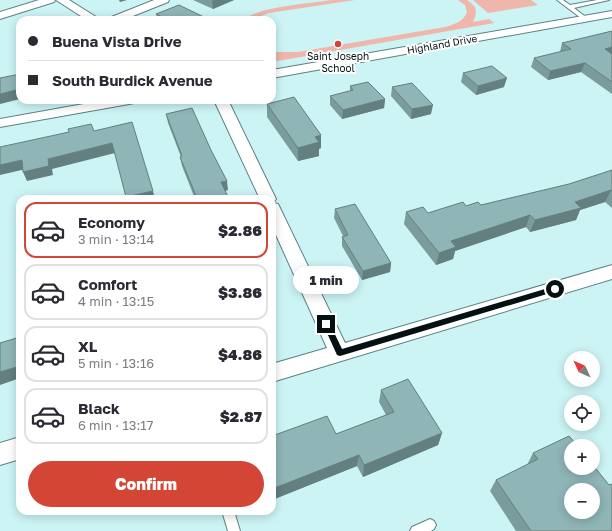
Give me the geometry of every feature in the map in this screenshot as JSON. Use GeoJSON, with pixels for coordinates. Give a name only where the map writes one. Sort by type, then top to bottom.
{"type":"FeatureCollection","features":[{"type":"Feature","properties":{"kind":"street"},"geometry":{"type":"LineString","coordinates":[[0,16],[50,0]]}},
{"type":"Feature","properties":{"kind":"street"},"geometry":{"type":"LineString","coordinates":[[61,0],[89,16]]}},
{"type":"Feature","properties":{"kind":"street"},"geometry":{"type":"LineString","coordinates":[[123,16],[164,0]]}},
{"type":"Feature","properties":{"kind":"street","name":"Highland Drive"},"geometry":{"type":"LineString","coordinates":[[276,73],[612,14]]}},
{"type":"Feature","properties":{"kind":"street"},"geometry":{"type":"LineString","coordinates":[[0,123],[107,104]]}},
{"type":"Feature","properties":{"kind":"street"},"geometry":{"type":"LineString","coordinates":[[223,104],[266,195]]}},
{"type":"Feature","properties":{"kind":"street"},"geometry":{"type":"LineString","coordinates":[[276,216],[340,352]]}},
{"type":"Feature","properties":{"kind":"street"},"geometry":{"type":"LineString","coordinates":[[276,372],[612,272]]}},
{"type":"Feature","properties":{"kind":"street"},"geometry":{"type":"LineString","coordinates":[[0,454],[16,449]]}},
{"type":"Feature","properties":{"kind":"lane"},"geometry":{"type":"LineString","coordinates":[[560,0],[585,19]]}},
{"type":"Feature","properties":{"kind":"lane"},"geometry":{"type":"LineString","coordinates":[[569,7],[606,0]]}},
{"type":"Feature","properties":{"kind":"lane"},"geometry":{"type":"LineString","coordinates":[[229,515],[234,531]]}},
{"type":"Feature","properties":{"kind":"lane"},"geometry":{"type":"LineString","coordinates":[[416,531],[430,525]]}},
{"type":"Feature","properties":{"kind":"shaded area"},"geometry":{"type":"Polygon","coordinates":[[[331,0],[355,0],[269,13],[261,16],[249,16],[262,11],[284,6],[331,0]]]}},
{"type":"Feature","properties":{"kind":"shaded area"},"geometry":{"type":"Polygon","coordinates":[[[458,0],[467,0],[475,7],[476,15],[473,22],[489,19],[494,23],[276,61],[276,52],[298,52],[452,25],[461,20],[467,12],[465,5],[458,0]]]}},
{"type":"Feature","properties":{"kind":"shaded area"},"geometry":{"type":"Polygon","coordinates":[[[473,0],[531,0],[538,5],[488,13],[473,0]]]}},
{"type":"Feature","properties":{"kind":"building"},"geometry":{"type":"Polygon","coordinates":[[[179,5],[202,16],[160,16],[156,14],[179,5]]]}},
{"type":"Feature","properties":{"kind":"building"},"geometry":{"type":"Polygon","coordinates":[[[612,31],[612,47],[605,49],[612,54],[612,82],[585,63],[550,71],[534,58],[571,49],[562,43],[612,31]]]}},
{"type":"Feature","properties":{"kind":"building"},"geometry":{"type":"Polygon","coordinates":[[[492,66],[507,78],[478,86],[463,73],[492,66]]]}},
{"type":"Feature","properties":{"kind":"building"},"geometry":{"type":"Polygon","coordinates":[[[16,75],[16,90],[0,94],[0,78],[16,75]]]}},
{"type":"Feature","properties":{"kind":"building"},"geometry":{"type":"Polygon","coordinates":[[[368,82],[385,99],[343,110],[330,96],[353,90],[350,86],[368,82]]]}},
{"type":"Feature","properties":{"kind":"building"},"geometry":{"type":"Polygon","coordinates":[[[412,83],[433,105],[412,109],[392,87],[412,83]]]}},
{"type":"Feature","properties":{"kind":"building"},"geometry":{"type":"Polygon","coordinates":[[[294,97],[321,135],[315,137],[319,142],[298,148],[267,104],[276,104],[276,102],[294,97]]]}},
{"type":"Feature","properties":{"kind":"building"},"geometry":{"type":"Polygon","coordinates":[[[192,108],[227,181],[221,182],[227,195],[196,195],[180,157],[182,156],[166,114],[192,108]]]}},
{"type":"Feature","properties":{"kind":"building"},"geometry":{"type":"Polygon","coordinates":[[[132,122],[153,191],[135,195],[125,195],[112,143],[48,159],[49,166],[23,172],[22,160],[0,165],[0,147],[69,132],[68,129],[91,124],[94,131],[132,122]]]}},
{"type":"Feature","properties":{"kind":"building"},"geometry":{"type":"Polygon","coordinates":[[[612,170],[612,191],[611,190],[575,202],[581,208],[535,220],[530,215],[451,241],[456,247],[439,253],[406,212],[423,207],[428,213],[463,202],[466,206],[478,202],[481,205],[569,184],[612,170]]]}},
{"type":"Feature","properties":{"kind":"building"},"geometry":{"type":"Polygon","coordinates":[[[355,204],[391,263],[363,271],[342,237],[348,235],[335,209],[355,204]]]}},
{"type":"Feature","properties":{"kind":"building"},"geometry":{"type":"Polygon","coordinates":[[[16,338],[16,367],[0,372],[0,343],[16,338]]]}},
{"type":"Feature","properties":{"kind":"building"},"geometry":{"type":"Polygon","coordinates":[[[408,379],[442,433],[364,465],[359,455],[276,487],[276,435],[327,416],[336,434],[394,412],[381,390],[408,379]]]}},
{"type":"Feature","properties":{"kind":"building"},"geometry":{"type":"Polygon","coordinates":[[[569,436],[572,439],[564,439],[564,475],[600,475],[600,474],[609,485],[612,484],[612,531],[531,531],[496,480],[538,459],[533,453],[569,436]]]}},
{"type":"Feature","properties":{"kind":"place","name":"Saint Joseph School"},"geometry":{"type":"Point","coordinates":[338,44]}},
{"type":"Feature","properties":{"kind":"route"},"geometry":{"type":"LineString","coordinates":[[326,324],[340,352],[555,289]]}}]}
